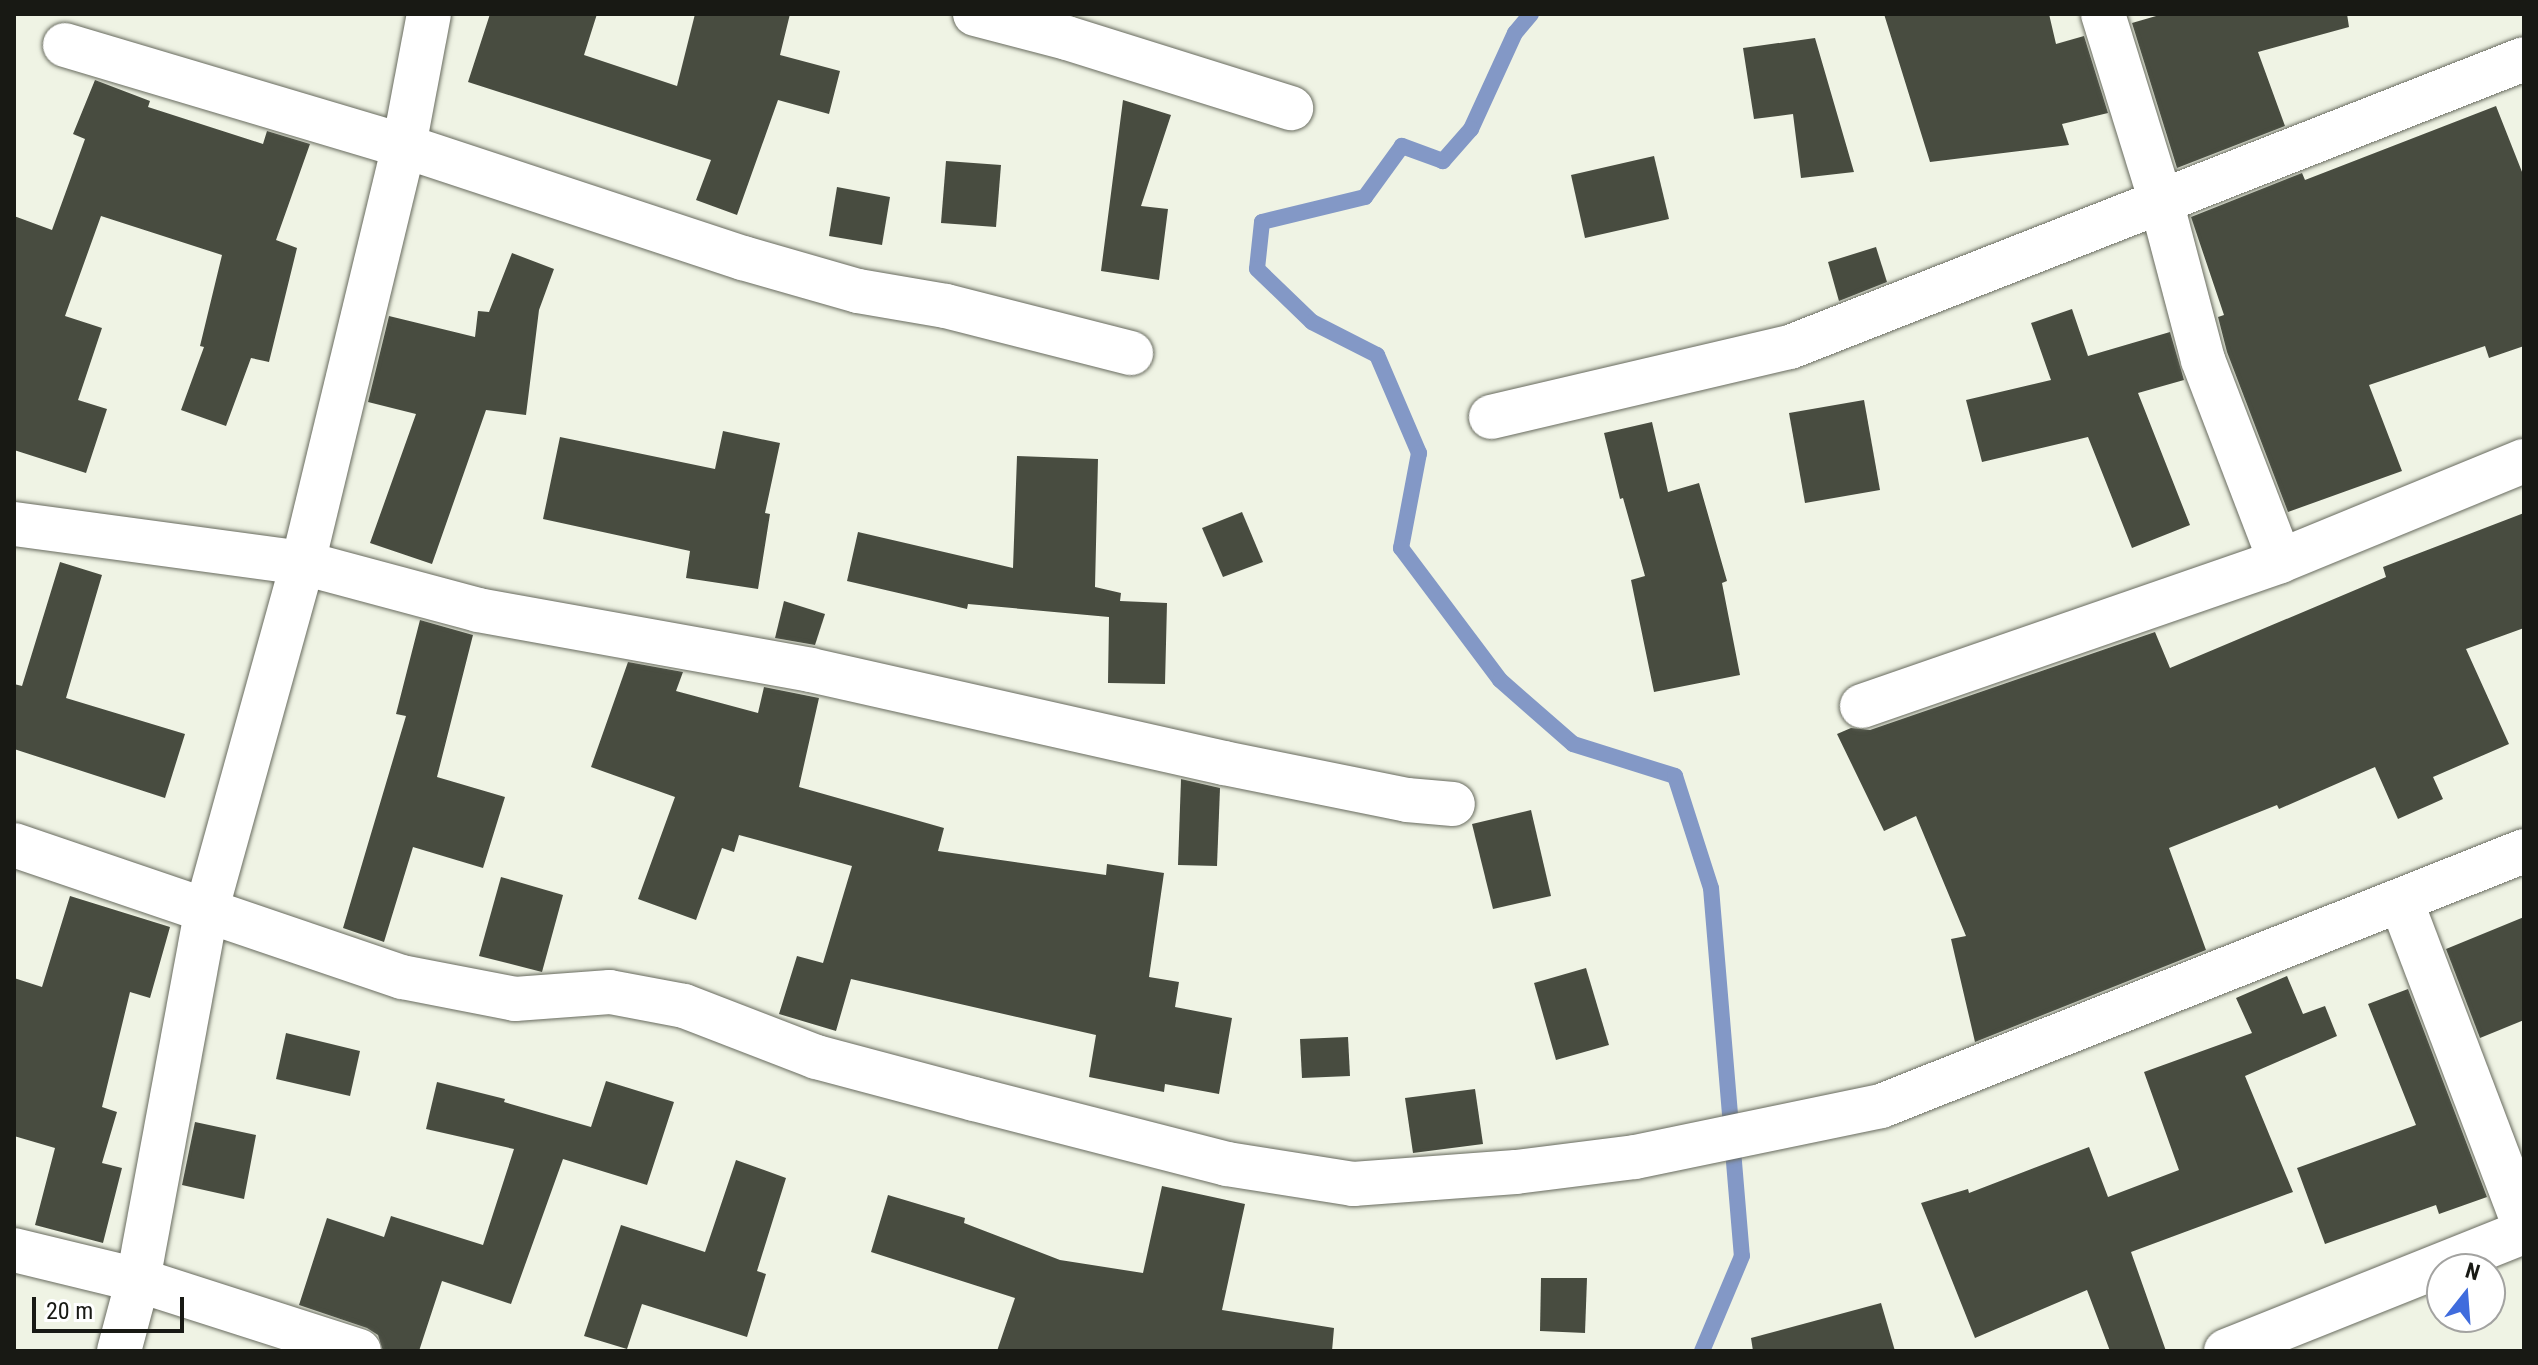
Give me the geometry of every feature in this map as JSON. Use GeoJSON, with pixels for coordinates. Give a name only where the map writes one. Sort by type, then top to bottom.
{"type":"FeatureCollection","features":[{"type":"Feature","properties":{"kind":"street"},"geometry":{"type":"LineString","coordinates":[[119,1351],[138,1280],[207,908],[303,563],[404,146],[429,14]]}},
{"type":"Feature","properties":{"kind":"street"},"geometry":{"type":"LineString","coordinates":[[975,14],[1067,38],[1291,108]]}},
{"type":"Feature","properties":{"kind":"street"},"geometry":{"type":"LineString","coordinates":[[2103,14],[2161,201],[2203,360],[2280,561]]}},
{"type":"Feature","properties":{"kind":"street"},"geometry":{"type":"LineString","coordinates":[[65,45],[404,146],[743,258],[844,287],[946,306],[1131,353]]}},
{"type":"Feature","properties":{"kind":"street"},"geometry":{"type":"LineString","coordinates":[[1491,417],[1790,347],[2524,59]]}},
{"type":"Feature","properties":{"kind":"street"},"geometry":{"type":"LineString","coordinates":[[1862,706],[2280,561],[2524,461]]}},
{"type":"Feature","properties":{"kind":"street"},"geometry":{"type":"LineString","coordinates":[[14,524],[303,563],[478,610],[811,670],[1239,766],[1407,800],[1453,804]]}},
{"type":"Feature","properties":{"kind":"street"},"geometry":{"type":"LineString","coordinates":[[14,845],[207,908],[402,977],[515,999],[610,992],[684,1006],[816,1057],[917,1084],[1227,1164],[1353,1184],[1516,1172],[1635,1157],[1881,1106],[2524,851]]}},
{"type":"Feature","properties":{"kind":"street"},"geometry":{"type":"LineString","coordinates":[[2401,901],[2524,1224]]}},
{"type":"Feature","properties":{"kind":"street"},"geometry":{"type":"LineString","coordinates":[[2226,1351],[2524,1232]]}},
{"type":"Feature","properties":{"kind":"street"},"geometry":{"type":"LineString","coordinates":[[14,1250],[138,1280],[359,1351]]}},
{"type":"Feature","properties":{"kind":"building"},"geometry":{"type":"Polygon","coordinates":[[[490,14],[597,14],[584,55],[677,86],[695,14],[790,14],[780,55],[840,71],[829,114],[778,100],[737,215],[696,200],[711,160],[468,82],[490,14]]]}},
{"type":"Feature","properties":{"kind":"building"},"geometry":{"type":"Polygon","coordinates":[[[1884,14],[2049,14],[2056,44],[2084,36],[2108,113],[2062,124],[2069,145],[1930,162],[1884,14]]]}},
{"type":"Feature","properties":{"kind":"building"},"geometry":{"type":"Polygon","coordinates":[[[2163,14],[2347,14],[2349,27],[2258,52],[2285,126],[2177,168],[2132,23],[2163,14]]]}},
{"type":"Feature","properties":{"kind":"building"},"geometry":{"type":"Polygon","coordinates":[[[1815,38],[1854,172],[1801,178],[1793,114],[1754,119],[1743,48],[1815,38]]]}},
{"type":"Feature","properties":{"kind":"building"},"geometry":{"type":"Polygon","coordinates":[[[95,80],[150,101],[148,107],[263,144],[267,131],[310,144],[276,240],[297,248],[269,362],[251,358],[226,426],[181,410],[204,347],[200,346],[222,255],[101,216],[65,316],[102,328],[78,400],[107,409],[86,473],[14,450],[14,216],[52,230],[85,139],[73,134],[95,80]]]}},
{"type":"Feature","properties":{"kind":"building"},"geometry":{"type":"Polygon","coordinates":[[[1123,100],[1171,115],[1141,206],[1168,209],[1159,280],[1101,271],[1123,100]]]}},
{"type":"Feature","properties":{"kind":"building"},"geometry":{"type":"Polygon","coordinates":[[[2496,106],[2524,177],[2524,346],[2489,358],[2485,346],[2369,385],[2402,471],[2288,512],[2227,352],[2218,317],[2224,315],[2191,217],[2302,173],[2305,180],[2496,106]]]}},
{"type":"Feature","properties":{"kind":"building"},"geometry":{"type":"Polygon","coordinates":[[[1654,156],[1669,219],[1585,238],[1571,175],[1654,156]]]}},
{"type":"Feature","properties":{"kind":"building"},"geometry":{"type":"Polygon","coordinates":[[[946,161],[1001,165],[996,227],[941,223],[946,161]]]}},
{"type":"Feature","properties":{"kind":"building"},"geometry":{"type":"Polygon","coordinates":[[[837,187],[890,197],[882,245],[829,236],[837,187]]]}},
{"type":"Feature","properties":{"kind":"building"},"geometry":{"type":"Polygon","coordinates":[[[1876,247],[1887,282],[1839,301],[1828,262],[1876,247]]]}},
{"type":"Feature","properties":{"kind":"building"},"geometry":{"type":"Polygon","coordinates":[[[512,253],[554,269],[539,310],[526,415],[486,410],[432,564],[370,543],[416,414],[368,402],[389,316],[475,337],[478,311],[489,312],[512,253]]]}},
{"type":"Feature","properties":{"kind":"building"},"geometry":{"type":"Polygon","coordinates":[[[2072,309],[2088,356],[2170,332],[2184,380],[2138,393],[2190,525],[2132,548],[2088,437],[1982,462],[1966,400],[2051,380],[2031,323],[2072,309]]]}},
{"type":"Feature","properties":{"kind":"building"},"geometry":{"type":"Polygon","coordinates":[[[1864,400],[1880,490],[1805,503],[1789,413],[1864,400]]]}},
{"type":"Feature","properties":{"kind":"building"},"geometry":{"type":"Polygon","coordinates":[[[1652,422],[1668,492],[1699,483],[1727,581],[1722,583],[1740,675],[1654,692],[1631,580],[1645,576],[1623,498],[1620,499],[1604,433],[1652,422]]]}},
{"type":"Feature","properties":{"kind":"building"},"geometry":{"type":"Polygon","coordinates":[[[723,431],[780,443],[765,513],[770,514],[758,589],[686,578],[690,551],[543,519],[560,437],[715,469],[723,431]]]}},
{"type":"Feature","properties":{"kind":"building"},"geometry":{"type":"Polygon","coordinates":[[[1017,456],[1098,459],[1095,587],[1121,593],[1120,601],[1167,603],[1165,684],[1108,683],[1109,617],[968,604],[967,609],[847,581],[858,532],[1013,568],[1017,456]]]}},
{"type":"Feature","properties":{"kind":"building"},"geometry":{"type":"Polygon","coordinates":[[[1242,512],[1263,562],[1223,577],[1202,528],[1242,512]]]}},
{"type":"Feature","properties":{"kind":"building"},"geometry":{"type":"Polygon","coordinates":[[[2524,513],[2524,628],[2466,649],[2509,744],[2433,777],[2443,799],[2398,819],[2375,767],[2279,809],[2277,805],[2169,848],[2206,950],[1975,1042],[1951,939],[1966,936],[1916,816],[1884,831],[1837,734],[1851,728],[1870,730],[2155,632],[2170,668],[2386,577],[2383,567],[2524,513]]]}},
{"type":"Feature","properties":{"kind":"building"},"geometry":{"type":"Polygon","coordinates":[[[60,562],[102,575],[66,698],[185,734],[165,798],[14,749],[14,684],[22,686],[60,562]]]}},
{"type":"Feature","properties":{"kind":"building"},"geometry":{"type":"Polygon","coordinates":[[[784,601],[825,614],[815,645],[775,638],[784,601]]]}},
{"type":"Feature","properties":{"kind":"building"},"geometry":{"type":"Polygon","coordinates":[[[420,620],[473,635],[437,777],[505,797],[483,868],[413,847],[384,942],[343,928],[406,716],[396,714],[420,620]]]}},
{"type":"Feature","properties":{"kind":"building"},"geometry":{"type":"Polygon","coordinates":[[[628,662],[683,672],[676,691],[758,713],[764,687],[819,698],[799,787],[944,828],[938,851],[1106,875],[1107,864],[1164,873],[1149,977],[1179,982],[1175,1007],[1232,1018],[1219,1094],[1165,1084],[1164,1092],[1089,1077],[1096,1035],[851,979],[836,1031],[779,1014],[797,956],[823,963],[852,866],[739,835],[734,852],[722,848],[696,920],[638,899],[675,797],[591,767],[628,662]]]}},
{"type":"Feature","properties":{"kind":"building"},"geometry":{"type":"Polygon","coordinates":[[[1181,779],[1220,788],[1217,866],[1178,865],[1181,779]]]}},
{"type":"Feature","properties":{"kind":"building"},"geometry":{"type":"Polygon","coordinates":[[[1531,810],[1551,896],[1493,909],[1472,824],[1531,810]]]}},
{"type":"Feature","properties":{"kind":"building"},"geometry":{"type":"Polygon","coordinates":[[[501,877],[563,895],[542,972],[479,956],[501,877]]]}},
{"type":"Feature","properties":{"kind":"building"},"geometry":{"type":"Polygon","coordinates":[[[70,896],[170,927],[150,998],[130,992],[102,1107],[117,1112],[102,1163],[122,1168],[103,1243],[35,1225],[55,1148],[14,1136],[14,978],[42,987],[70,896]]]}},
{"type":"Feature","properties":{"kind":"building"},"geometry":{"type":"Polygon","coordinates":[[[2524,917],[2524,1020],[2480,1038],[2446,949],[2524,917]]]}},
{"type":"Feature","properties":{"kind":"building"},"geometry":{"type":"Polygon","coordinates":[[[1586,968],[1609,1045],[1556,1060],[1534,983],[1586,968]]]}},
{"type":"Feature","properties":{"kind":"building"},"geometry":{"type":"Polygon","coordinates":[[[2287,976],[2303,1014],[2325,1006],[2337,1036],[2245,1076],[2293,1192],[2131,1252],[2166,1351],[2110,1351],[2087,1290],[1975,1338],[1921,1203],[1968,1189],[1969,1193],[2089,1147],[2108,1197],[2179,1170],[2144,1072],[2252,1033],[2236,998],[2287,976]]]}},
{"type":"Feature","properties":{"kind":"building"},"geometry":{"type":"Polygon","coordinates":[[[2408,989],[2487,1197],[2439,1214],[2436,1205],[2325,1244],[2297,1168],[2416,1125],[2368,1004],[2408,989]]]}},
{"type":"Feature","properties":{"kind":"building"},"geometry":{"type":"Polygon","coordinates":[[[286,1033],[360,1051],[350,1096],[276,1079],[286,1033]]]}},
{"type":"Feature","properties":{"kind":"building"},"geometry":{"type":"Polygon","coordinates":[[[1348,1037],[1350,1076],[1302,1078],[1300,1039],[1348,1037]]]}},
{"type":"Feature","properties":{"kind":"building"},"geometry":{"type":"Polygon","coordinates":[[[606,1081],[674,1102],[647,1185],[563,1159],[511,1304],[442,1281],[419,1351],[383,1351],[378,1335],[367,1328],[299,1305],[327,1218],[384,1237],[391,1216],[483,1245],[514,1149],[426,1129],[437,1082],[505,1099],[504,1102],[591,1127],[606,1081]]]}},
{"type":"Feature","properties":{"kind":"building"},"geometry":{"type":"Polygon","coordinates":[[[1475,1089],[1483,1144],[1413,1153],[1405,1098],[1475,1089]]]}},
{"type":"Feature","properties":{"kind":"building"},"geometry":{"type":"Polygon","coordinates":[[[195,1122],[256,1135],[244,1199],[182,1185],[195,1122]]]}},
{"type":"Feature","properties":{"kind":"building"},"geometry":{"type":"Polygon","coordinates":[[[736,1160],[786,1178],[757,1271],[766,1274],[747,1337],[642,1304],[627,1349],[584,1336],[621,1225],[705,1252],[736,1160]]]}},
{"type":"Feature","properties":{"kind":"building"},"geometry":{"type":"Polygon","coordinates":[[[1162,1186],[1245,1204],[1222,1310],[1334,1328],[1332,1351],[997,1351],[1015,1298],[871,1252],[888,1195],[965,1218],[964,1223],[1060,1260],[1143,1273],[1162,1186]]]}},
{"type":"Feature","properties":{"kind":"building"},"geometry":{"type":"Polygon","coordinates":[[[1541,1278],[1587,1278],[1585,1333],[1540,1331],[1541,1278]]]}},
{"type":"Feature","properties":{"kind":"building"},"geometry":{"type":"Polygon","coordinates":[[[1881,1303],[1895,1351],[1753,1351],[1751,1338],[1881,1303]]]}},
{"type":"Feature","properties":{"kind":"waterway"},"geometry":{"type":"LineString","coordinates":[[1531,14],[1515,33],[1471,129],[1443,161],[1402,146],[1365,197],[1262,222],[1257,269],[1312,322],[1377,355],[1419,453],[1401,548],[1500,680],[1573,744],[1675,776],[1711,888],[1742,1256],[1702,1351]]}}]}
